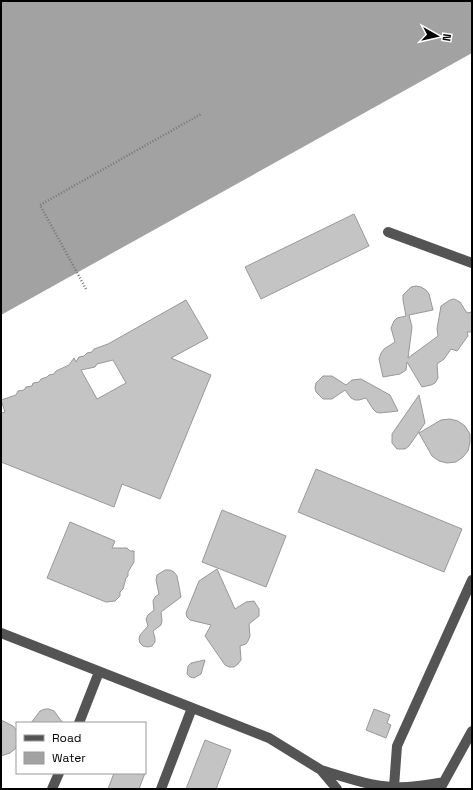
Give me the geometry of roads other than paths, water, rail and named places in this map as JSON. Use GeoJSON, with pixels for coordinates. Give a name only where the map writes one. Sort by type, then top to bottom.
{"type":"FeatureCollection","features":[{"type":"Feature","properties":{"kind":"street"},"geometry":{"type":"LineString","coordinates":[[388,232],[472,263]]}},
{"type":"Feature","properties":{"kind":"street"},"geometry":{"type":"LineString","coordinates":[[394,787],[397,746],[472,580]]}},
{"type":"Feature","properties":{"kind":"street"},"geometry":{"type":"LineString","coordinates":[[1,633],[269,738],[321,770],[366,783],[394,787],[442,786],[472,731]]}},
{"type":"Feature","properties":{"kind":"street"},"geometry":{"type":"LineString","coordinates":[[78,722],[99,672]]}},
{"type":"Feature","properties":{"kind":"street"},"geometry":{"type":"LineString","coordinates":[[161,789],[192,708]]}},
{"type":"Feature","properties":{"kind":"street"},"geometry":{"type":"LineString","coordinates":[[321,770],[337,789]]}},
{"type":"Feature","properties":{"kind":"street"},"geometry":{"type":"LineString","coordinates":[[52,789],[59,774]]}},
{"type":"Feature","properties":{"kind":"water"},"geometry":{"type":"Polygon","coordinates":[[[1,1],[472,1],[472,53],[1,315],[1,1]]]}}]}
